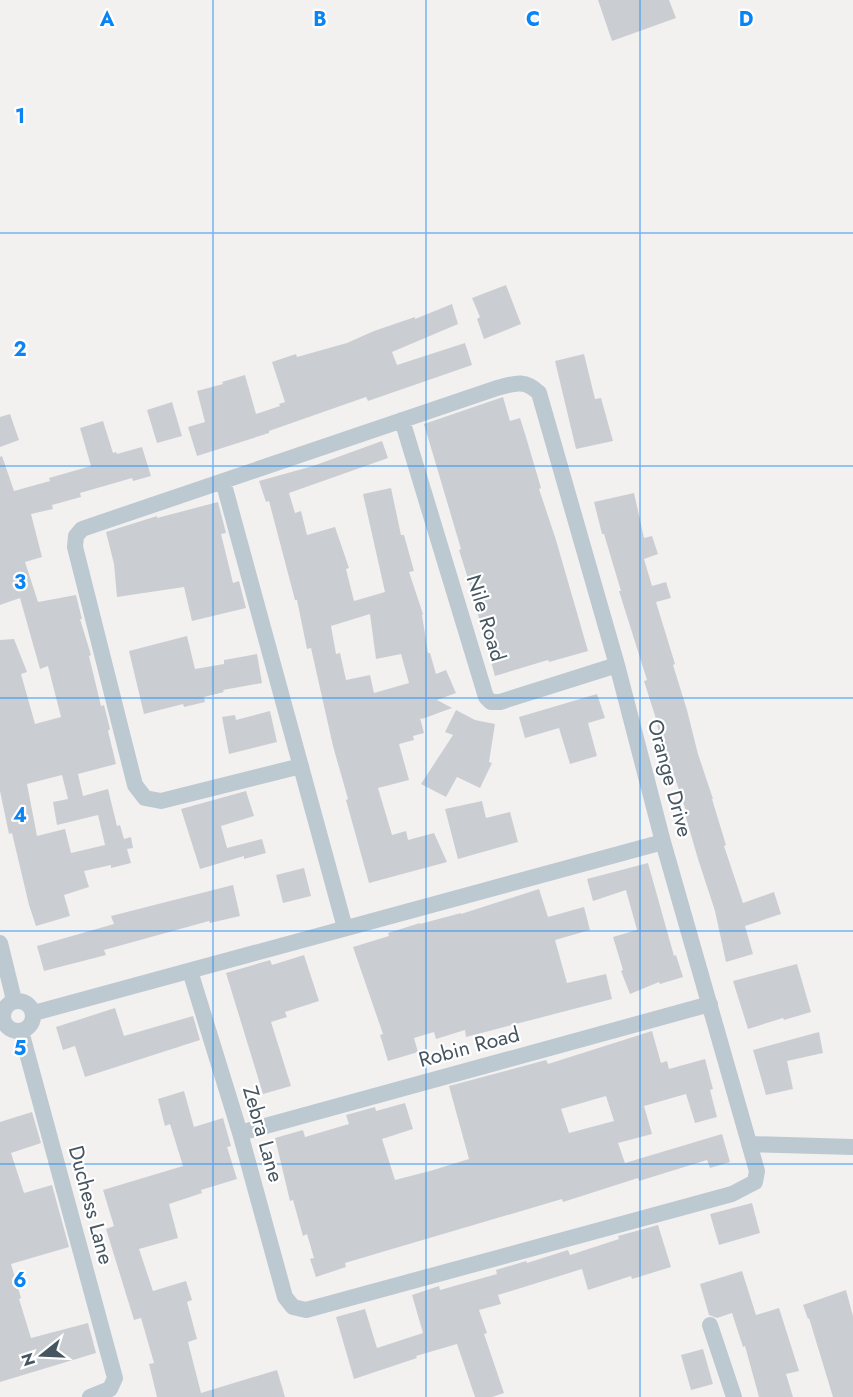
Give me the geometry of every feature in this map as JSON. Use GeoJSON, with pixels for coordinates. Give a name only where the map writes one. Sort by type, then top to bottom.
{"type":"FeatureCollection","features":[{"type":"Feature","properties":{"kind":"street","name":"Orange Drive"},"geometry":{"type":"LineString","coordinates":[[402,420],[519,382],[526,382],[539,393],[757,1171],[755,1182]]}},
{"type":"Feature","properties":{"kind":"street"},"geometry":{"type":"LineString","coordinates":[[301,766],[161,801],[145,798],[135,785],[75,547],[76,536],[82,529],[402,420]]}},
{"type":"Feature","properties":{"kind":"street","name":"Nile Road"},"geometry":{"type":"LineString","coordinates":[[402,420],[486,697],[491,702],[500,702],[617,665]]}},
{"type":"Feature","properties":{"kind":"street"},"geometry":{"type":"LineString","coordinates":[[223,481],[345,928]]}},
{"type":"Feature","properties":{"kind":"street"},"geometry":{"type":"LineString","coordinates":[[34,1013],[663,842]]}},
{"type":"Feature","properties":{"kind":"street"},"geometry":{"type":"LineString","coordinates":[[0,943],[6,1007],[3,1019],[10,1029],[29,1028],[34,1013],[30,1005],[22,1000],[6,1007]]}},
{"type":"Feature","properties":{"kind":"street","name":"Zebra Lane"},"geometry":{"type":"LineString","coordinates":[[190,972],[240,1133],[285,1297],[293,1307],[306,1310],[732,1194],[755,1182]]}},
{"type":"Feature","properties":{"kind":"street","name":"Robin Road"},"geometry":{"type":"LineString","coordinates":[[240,1133],[710,1004]]}},
{"type":"Feature","properties":{"kind":"street","name":"Duchess Lane"},"geometry":{"type":"LineString","coordinates":[[10,1029],[115,1378],[110,1389],[90,1397]]}},
{"type":"Feature","properties":{"kind":"street"},"geometry":{"type":"LineString","coordinates":[[749,1144],[853,1147]]}},
{"type":"Feature","properties":{"kind":"street"},"geometry":{"type":"LineString","coordinates":[[710,1326],[734,1397]]}},
{"type":"Feature","properties":{"kind":"building"},"geometry":{"type":"Polygon","coordinates":[[[598,0],[669,0],[676,18],[612,41],[598,0]]]}},
{"type":"Feature","properties":{"kind":"building"},"geometry":{"type":"Polygon","coordinates":[[[506,285],[521,324],[484,339],[477,319],[480,317],[472,298],[506,285]]]}},
{"type":"Feature","properties":{"kind":"building"},"geometry":{"type":"Polygon","coordinates":[[[452,304],[458,324],[392,352],[397,365],[465,343],[472,365],[368,401],[366,397],[269,431],[269,433],[197,456],[188,427],[205,422],[197,391],[245,375],[256,414],[280,406],[279,404],[285,402],[272,362],[296,354],[297,357],[347,343],[374,331],[415,317],[415,319],[452,304]]]}},
{"type":"Feature","properties":{"kind":"building"},"geometry":{"type":"Polygon","coordinates":[[[584,354],[595,399],[601,398],[613,441],[576,449],[555,361],[584,354]]]}},
{"type":"Feature","properties":{"kind":"building"},"geometry":{"type":"Polygon","coordinates":[[[503,397],[510,421],[520,418],[588,651],[495,676],[424,424],[503,397]]]}},
{"type":"Feature","properties":{"kind":"building"},"geometry":{"type":"Polygon","coordinates":[[[172,402],[182,436],[157,443],[147,410],[172,402]]]}},
{"type":"Feature","properties":{"kind":"building"},"geometry":{"type":"Polygon","coordinates":[[[10,414],[19,440],[0,447],[0,417],[10,414]]]}},
{"type":"Feature","properties":{"kind":"building"},"geometry":{"type":"Polygon","coordinates":[[[103,421],[113,453],[142,447],[151,476],[133,481],[132,478],[80,493],[81,497],[52,505],[53,509],[31,514],[42,557],[25,562],[38,602],[76,595],[101,706],[104,705],[110,729],[108,731],[116,764],[78,774],[83,796],[108,789],[117,826],[120,825],[124,839],[131,837],[133,848],[127,849],[131,863],[84,871],[89,887],[64,895],[70,916],[36,926],[12,833],[9,834],[0,791],[0,640],[14,639],[27,672],[21,674],[35,724],[61,717],[48,666],[40,669],[20,598],[0,605],[0,457],[2,456],[14,491],[50,481],[49,478],[91,466],[80,428],[103,421]],[[62,775],[27,784],[37,836],[65,829],[71,853],[105,845],[98,815],[57,825],[53,802],[68,799],[62,775]]]}},
{"type":"Feature","properties":{"kind":"building"},"geometry":{"type":"Polygon","coordinates":[[[382,441],[388,458],[289,493],[295,513],[301,511],[307,535],[335,527],[349,568],[346,569],[354,601],[385,592],[363,494],[391,488],[401,535],[404,535],[414,571],[409,572],[423,614],[428,653],[430,653],[436,674],[446,670],[456,693],[437,700],[452,708],[420,718],[424,733],[413,736],[414,740],[399,744],[409,780],[378,788],[392,835],[406,831],[408,840],[434,833],[447,862],[369,883],[346,800],[348,799],[333,746],[311,648],[307,649],[297,600],[295,600],[269,501],[266,502],[259,481],[313,466],[382,441]],[[370,614],[331,626],[336,654],[340,653],[346,680],[370,675],[374,693],[409,683],[401,654],[376,659],[370,614]]]}},
{"type":"Feature","properties":{"kind":"building"},"geometry":{"type":"Polygon","coordinates":[[[634,493],[644,538],[652,536],[658,554],[644,559],[652,586],[666,582],[671,598],[656,602],[726,845],[724,846],[743,903],[774,892],[781,914],[745,926],[753,954],[726,962],[715,911],[685,814],[687,814],[670,763],[668,763],[644,681],[647,680],[594,502],[634,493]]]}},
{"type":"Feature","properties":{"kind":"building"},"geometry":{"type":"Polygon","coordinates":[[[218,502],[226,533],[221,534],[233,583],[239,581],[246,608],[192,621],[184,587],[117,597],[114,564],[106,532],[157,516],[157,518],[218,502]]]}},
{"type":"Feature","properties":{"kind":"building"},"geometry":{"type":"Polygon","coordinates":[[[187,636],[195,669],[224,664],[224,660],[257,654],[262,683],[223,690],[224,692],[204,697],[205,702],[184,707],[183,704],[144,714],[129,651],[187,636]]]}},
{"type":"Feature","properties":{"kind":"building"},"geometry":{"type":"Polygon","coordinates":[[[597,694],[605,718],[588,723],[597,756],[570,764],[559,728],[525,738],[519,717],[597,694]]]}},
{"type":"Feature","properties":{"kind":"building"},"geometry":{"type":"Polygon","coordinates":[[[456,710],[475,720],[495,724],[489,762],[492,763],[480,788],[457,777],[446,797],[421,784],[453,735],[445,732],[456,710]]]}},
{"type":"Feature","properties":{"kind":"building"},"geometry":{"type":"Polygon","coordinates":[[[270,711],[277,742],[229,754],[222,717],[235,715],[236,720],[270,711]]]}},
{"type":"Feature","properties":{"kind":"building"},"geometry":{"type":"Polygon","coordinates":[[[246,791],[254,816],[221,826],[227,848],[262,839],[266,853],[244,859],[244,856],[200,869],[181,809],[246,791]]]}},
{"type":"Feature","properties":{"kind":"building"},"geometry":{"type":"Polygon","coordinates":[[[482,801],[486,818],[510,812],[518,842],[458,859],[445,809],[482,801]]]}},
{"type":"Feature","properties":{"kind":"building"},"geometry":{"type":"Polygon","coordinates":[[[648,863],[674,956],[676,955],[683,977],[660,984],[659,982],[630,994],[621,971],[623,970],[613,937],[637,930],[626,890],[593,901],[587,879],[648,863]]]}},
{"type":"Feature","properties":{"kind":"building"},"geometry":{"type":"Polygon","coordinates":[[[304,868],[311,896],[283,903],[276,875],[304,868]]]}},
{"type":"Feature","properties":{"kind":"building"},"geometry":{"type":"Polygon","coordinates":[[[233,885],[240,916],[210,923],[209,921],[104,950],[106,955],[44,971],[37,946],[114,924],[111,916],[233,885]]]}},
{"type":"Feature","properties":{"kind":"building"},"geometry":{"type":"Polygon","coordinates":[[[539,889],[548,917],[584,907],[590,930],[555,940],[567,983],[606,974],[612,999],[466,1037],[465,1030],[436,1039],[434,1032],[414,1038],[418,1052],[388,1061],[380,1035],[383,1034],[353,947],[420,923],[461,914],[539,889]]]}},
{"type":"Feature","properties":{"kind":"building"},"geometry":{"type":"Polygon","coordinates":[[[304,955],[319,1001],[285,1012],[287,1017],[271,1022],[291,1086],[263,1094],[226,973],[270,960],[272,965],[304,955]]]}},
{"type":"Feature","properties":{"kind":"building"},"geometry":{"type":"Polygon","coordinates":[[[797,964],[811,1012],[748,1029],[733,981],[797,964]]]}},
{"type":"Feature","properties":{"kind":"building"},"geometry":{"type":"Polygon","coordinates":[[[115,1008],[124,1036],[193,1016],[200,1040],[85,1077],[75,1046],[63,1050],[56,1027],[115,1008]]]}},
{"type":"Feature","properties":{"kind":"building"},"geometry":{"type":"Polygon","coordinates":[[[652,1031],[661,1063],[667,1061],[669,1069],[705,1059],[717,1117],[695,1123],[686,1094],[644,1106],[652,1134],[618,1143],[625,1163],[722,1134],[730,1162],[710,1168],[707,1160],[639,1181],[638,1178],[563,1202],[562,1199],[345,1263],[346,1267],[316,1277],[310,1259],[314,1258],[307,1234],[303,1236],[293,1200],[290,1201],[275,1138],[303,1130],[305,1137],[349,1124],[346,1115],[375,1107],[376,1111],[405,1103],[413,1129],[382,1139],[395,1180],[430,1171],[469,1159],[449,1086],[546,1060],[548,1064],[652,1031]],[[606,1096],[561,1109],[569,1133],[614,1121],[606,1096]]]}},
{"type":"Feature","properties":{"kind":"building"},"geometry":{"type":"Polygon","coordinates":[[[819,1032],[823,1053],[787,1061],[793,1089],[766,1095],[753,1050],[819,1032]]]}},
{"type":"Feature","properties":{"kind":"building"},"geometry":{"type":"Polygon","coordinates":[[[184,1091],[194,1127],[223,1118],[231,1146],[227,1147],[237,1179],[201,1190],[202,1193],[169,1204],[178,1238],[139,1249],[153,1291],[186,1281],[192,1300],[187,1302],[197,1339],[188,1342],[201,1393],[277,1370],[285,1397],[157,1397],[149,1364],[154,1363],[141,1318],[134,1320],[106,1229],[114,1226],[103,1190],[183,1166],[170,1124],[165,1126],[158,1099],[184,1091]]]}},
{"type":"Feature","properties":{"kind":"building"},"geometry":{"type":"Polygon","coordinates":[[[32,1112],[41,1143],[11,1153],[24,1193],[52,1185],[69,1247],[11,1264],[21,1298],[19,1299],[31,1338],[88,1323],[96,1353],[0,1382],[0,1122],[32,1112]]]}},
{"type":"Feature","properties":{"kind":"building"},"geometry":{"type":"Polygon","coordinates":[[[752,1203],[760,1233],[719,1245],[710,1214],[752,1203]]]}},
{"type":"Feature","properties":{"kind":"building"},"geometry":{"type":"Polygon","coordinates":[[[658,1225],[671,1267],[632,1279],[631,1276],[588,1290],[582,1269],[498,1295],[501,1304],[479,1310],[487,1333],[484,1334],[504,1393],[492,1397],[475,1397],[457,1344],[416,1356],[417,1358],[354,1379],[336,1317],[365,1309],[377,1348],[423,1333],[412,1295],[439,1286],[440,1290],[497,1274],[496,1270],[568,1250],[570,1255],[619,1239],[618,1236],[658,1225]]]}},
{"type":"Feature","properties":{"kind":"building"},"geometry":{"type":"Polygon","coordinates":[[[742,1271],[756,1315],[779,1308],[799,1371],[786,1374],[793,1397],[759,1397],[745,1346],[743,1347],[732,1313],[717,1318],[709,1315],[700,1284],[742,1271]]]}},
{"type":"Feature","properties":{"kind":"building"},"geometry":{"type":"Polygon","coordinates":[[[846,1290],[853,1316],[853,1397],[833,1397],[803,1305],[846,1290]]]}},
{"type":"Feature","properties":{"kind":"building"},"geometry":{"type":"Polygon","coordinates":[[[703,1349],[713,1384],[691,1390],[681,1355],[703,1349]]]}}]}
